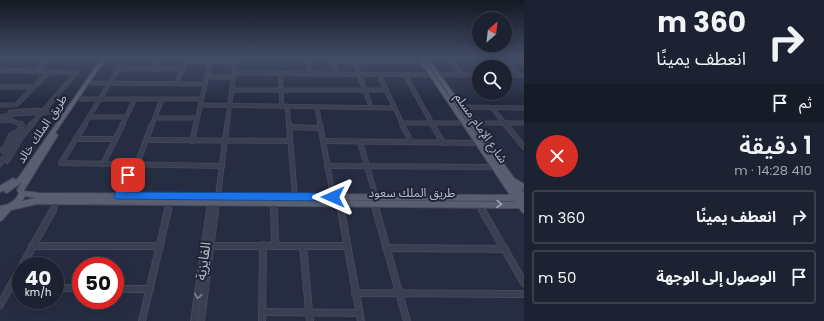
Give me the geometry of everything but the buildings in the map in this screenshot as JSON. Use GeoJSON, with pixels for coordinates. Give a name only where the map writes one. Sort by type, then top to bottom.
{"type":"FeatureCollection","features":[{"type":"Feature","properties":{"kind":"main road","name":"طريق الملك خالد"},"geometry":{"type":"LineString","coordinates":[[11,206],[20,199],[24,178],[94,73]]}},
{"type":"Feature","properties":{"kind":"main road","name":"طريق الملك خالد"},"geometry":{"type":"LineString","coordinates":[[24,178],[98,73]]}},
{"type":"Feature","properties":{"kind":"main road","name":"شارع الإمام مسلم"},"geometry":{"type":"LineString","coordinates":[[434,75],[460,107],[508,175],[523,202]]}},
{"type":"Feature","properties":{"kind":"main road","name":"شارع الإمام مسلم"},"geometry":{"type":"LineString","coordinates":[[434,75],[477,143],[515,197],[523,202]]}},
{"type":"Feature","properties":{"kind":"main road"},"geometry":{"type":"LineString","coordinates":[[508,175],[524,188]]}},
{"type":"Feature","properties":{"kind":"main road"},"geometry":{"type":"LineString","coordinates":[[1,192],[24,178]]}},
{"type":"Feature","properties":{"kind":"main road"},"geometry":{"type":"LineString","coordinates":[[500,197],[508,187]]}},
{"type":"Feature","properties":{"kind":"main road","name":"طريق الملك سعود"},"geometry":{"type":"LineString","coordinates":[[1,192],[12,188],[39,196],[119,196],[340,203],[375,200],[515,197]]}},
{"type":"Feature","properties":{"kind":"main road","name":"طريق الملك سعود"},"geometry":{"type":"LineString","coordinates":[[0,209],[37,201],[170,202],[295,197],[333,197],[479,204],[523,202]]}},
{"type":"Feature","properties":{"kind":"main road"},"geometry":{"type":"LineString","coordinates":[[0,218],[11,206]]}},
{"type":"Feature","properties":{"kind":"street"},"geometry":{"type":"LineString","coordinates":[[7,112],[48,73]]}},
{"type":"Feature","properties":{"kind":"street"},"geometry":{"type":"LineString","coordinates":[[7,161],[22,136],[44,112],[75,73]]}},
{"type":"Feature","properties":{"kind":"street"},"geometry":{"type":"LineString","coordinates":[[116,73],[61,164],[222,166]]}},
{"type":"Feature","properties":{"kind":"street"},"geometry":{"type":"LineString","coordinates":[[177,83],[181,73]]}},
{"type":"Feature","properties":{"kind":"street"},"geometry":{"type":"LineString","coordinates":[[192,141],[207,73]]}},
{"type":"Feature","properties":{"kind":"street"},"geometry":{"type":"LineString","coordinates":[[280,74],[281,90],[289,127],[295,197]]}},
{"type":"Feature","properties":{"kind":"street"},"geometry":{"type":"LineString","coordinates":[[206,77],[280,74],[472,75]]}},
{"type":"Feature","properties":{"kind":"street"},"geometry":{"type":"LineString","coordinates":[[359,74],[371,107]]}},
{"type":"Feature","properties":{"kind":"street"},"geometry":{"type":"LineString","coordinates":[[215,200],[222,166],[234,75]]}},
{"type":"Feature","properties":{"kind":"street"},"geometry":{"type":"LineString","coordinates":[[380,75],[411,142]]}},
{"type":"Feature","properties":{"kind":"street"},"geometry":{"type":"LineString","coordinates":[[405,75],[443,143]]}},
{"type":"Feature","properties":{"kind":"street"},"geometry":{"type":"LineString","coordinates":[[512,75],[524,75]]}},
{"type":"Feature","properties":{"kind":"street"},"geometry":{"type":"LineString","coordinates":[[92,82],[205,84]]}},
{"type":"Feature","properties":{"kind":"street"},"geometry":{"type":"LineString","coordinates":[[0,87],[34,87]]}},
{"type":"Feature","properties":{"kind":"street"},"geometry":{"type":"LineString","coordinates":[[232,90],[386,90]]}},
{"type":"Feature","properties":{"kind":"street"},"geometry":{"type":"LineString","coordinates":[[80,99],[201,99]]}},
{"type":"Feature","properties":{"kind":"street"},"geometry":{"type":"LineString","coordinates":[[103,164],[134,99]]}},
{"type":"Feature","properties":{"kind":"street"},"geometry":{"type":"LineString","coordinates":[[119,196],[146,140],[162,99]]}},
{"type":"Feature","properties":{"kind":"street"},"geometry":{"type":"LineString","coordinates":[[0,105],[16,105]]}},
{"type":"Feature","properties":{"kind":"street"},"geometry":{"type":"LineString","coordinates":[[16,105],[18,110]]}},
{"type":"Feature","properties":{"kind":"street"},"geometry":{"type":"LineString","coordinates":[[200,105],[395,108]]}},
{"type":"Feature","properties":{"kind":"street"},"geometry":{"type":"LineString","coordinates":[[317,107],[333,197]]}},
{"type":"Feature","properties":{"kind":"street"},"geometry":{"type":"LineString","coordinates":[[460,107],[523,109]]}},
{"type":"Feature","properties":{"kind":"street"},"geometry":{"type":"LineString","coordinates":[[492,108],[524,147]]}},
{"type":"Feature","properties":{"kind":"street"},"geometry":{"type":"LineString","coordinates":[[0,115],[18,110],[39,110],[44,112]]}},
{"type":"Feature","properties":{"kind":"street"},"geometry":{"type":"LineString","coordinates":[[0,115],[67,111]]}},
{"type":"Feature","properties":{"kind":"street"},"geometry":{"type":"LineString","coordinates":[[90,117],[126,117]]}},
{"type":"Feature","properties":{"kind":"street"},"geometry":{"type":"LineString","coordinates":[[155,118],[197,118]]}},
{"type":"Feature","properties":{"kind":"street"},"geometry":{"type":"LineString","coordinates":[[0,121],[8,119],[15,120],[22,125],[20,131],[0,164]]}},
{"type":"Feature","properties":{"kind":"street"},"geometry":{"type":"LineString","coordinates":[[402,123],[464,124]]}},
{"type":"Feature","properties":{"kind":"street"},"geometry":{"type":"LineString","coordinates":[[471,123],[524,123]]}},
{"type":"Feature","properties":{"kind":"street"},"geometry":{"type":"LineString","coordinates":[[289,127],[320,128]]}},
{"type":"Feature","properties":{"kind":"street"},"geometry":{"type":"LineString","coordinates":[[0,150],[4,150],[11,135],[20,131]]}},
{"type":"Feature","properties":{"kind":"street"},"geometry":{"type":"LineString","coordinates":[[76,139],[115,139]]}},
{"type":"Feature","properties":{"kind":"street"},"geometry":{"type":"LineString","coordinates":[[146,140],[290,141]]}},
{"type":"Feature","properties":{"kind":"street"},"geometry":{"type":"LineString","coordinates":[[323,141],[477,143]]}},
{"type":"Feature","properties":{"kind":"street"},"geometry":{"type":"LineString","coordinates":[[360,142],[386,248],[407,321]]}},
{"type":"Feature","properties":{"kind":"street"},"geometry":{"type":"LineString","coordinates":[[327,166],[495,167]]}},
{"type":"Feature","properties":{"kind":"street","name":"الفايزية"},"geometry":{"type":"LineString","coordinates":[[201,321],[215,200]]}},
{"type":"Feature","properties":{"kind":"street","name":"الفايزية"},"geometry":{"type":"LineString","coordinates":[[194,321],[215,200]]}},
{"type":"Feature","properties":{"kind":"street"},"geometry":{"type":"LineString","coordinates":[[1,302],[57,202]]}},
{"type":"Feature","properties":{"kind":"street"},"geometry":{"type":"LineString","coordinates":[[142,321],[170,202]]}},
{"type":"Feature","properties":{"kind":"street"},"geometry":{"type":"LineString","coordinates":[[274,202],[275,245]]}},
{"type":"Feature","properties":{"kind":"street"},"geometry":{"type":"LineString","coordinates":[[340,203],[346,246],[361,321]]}},
{"type":"Feature","properties":{"kind":"street"},"geometry":{"type":"LineString","coordinates":[[479,204],[524,283]]}},
{"type":"Feature","properties":{"kind":"street"},"geometry":{"type":"LineString","coordinates":[[262,321],[263,245]]}},
{"type":"Feature","properties":{"kind":"street"},"geometry":{"type":"LineString","coordinates":[[32,246],[160,246]]}},
{"type":"Feature","properties":{"kind":"street"},"geometry":{"type":"LineString","coordinates":[[210,246],[346,246]]}},
{"type":"Feature","properties":{"kind":"street"},"geometry":{"type":"LineString","coordinates":[[303,246],[310,321]]}},
{"type":"Feature","properties":{"kind":"street"},"geometry":{"type":"LineString","coordinates":[[386,248],[505,249]]}},
{"type":"Feature","properties":{"kind":"street"},"geometry":{"type":"LineString","coordinates":[[124,288],[150,289]]}},
{"type":"Feature","properties":{"kind":"street"},"geometry":{"type":"LineString","coordinates":[[355,293],[524,294]]}},
{"type":"Feature","properties":{"kind":"street"},"geometry":{"type":"LineString","coordinates":[[262,312],[309,314],[359,313]]}},
{"type":"Feature","properties":{"kind":"route"},"geometry":{"type":"LineString","coordinates":[[128,175],[119,196],[333,197]]}}]}
